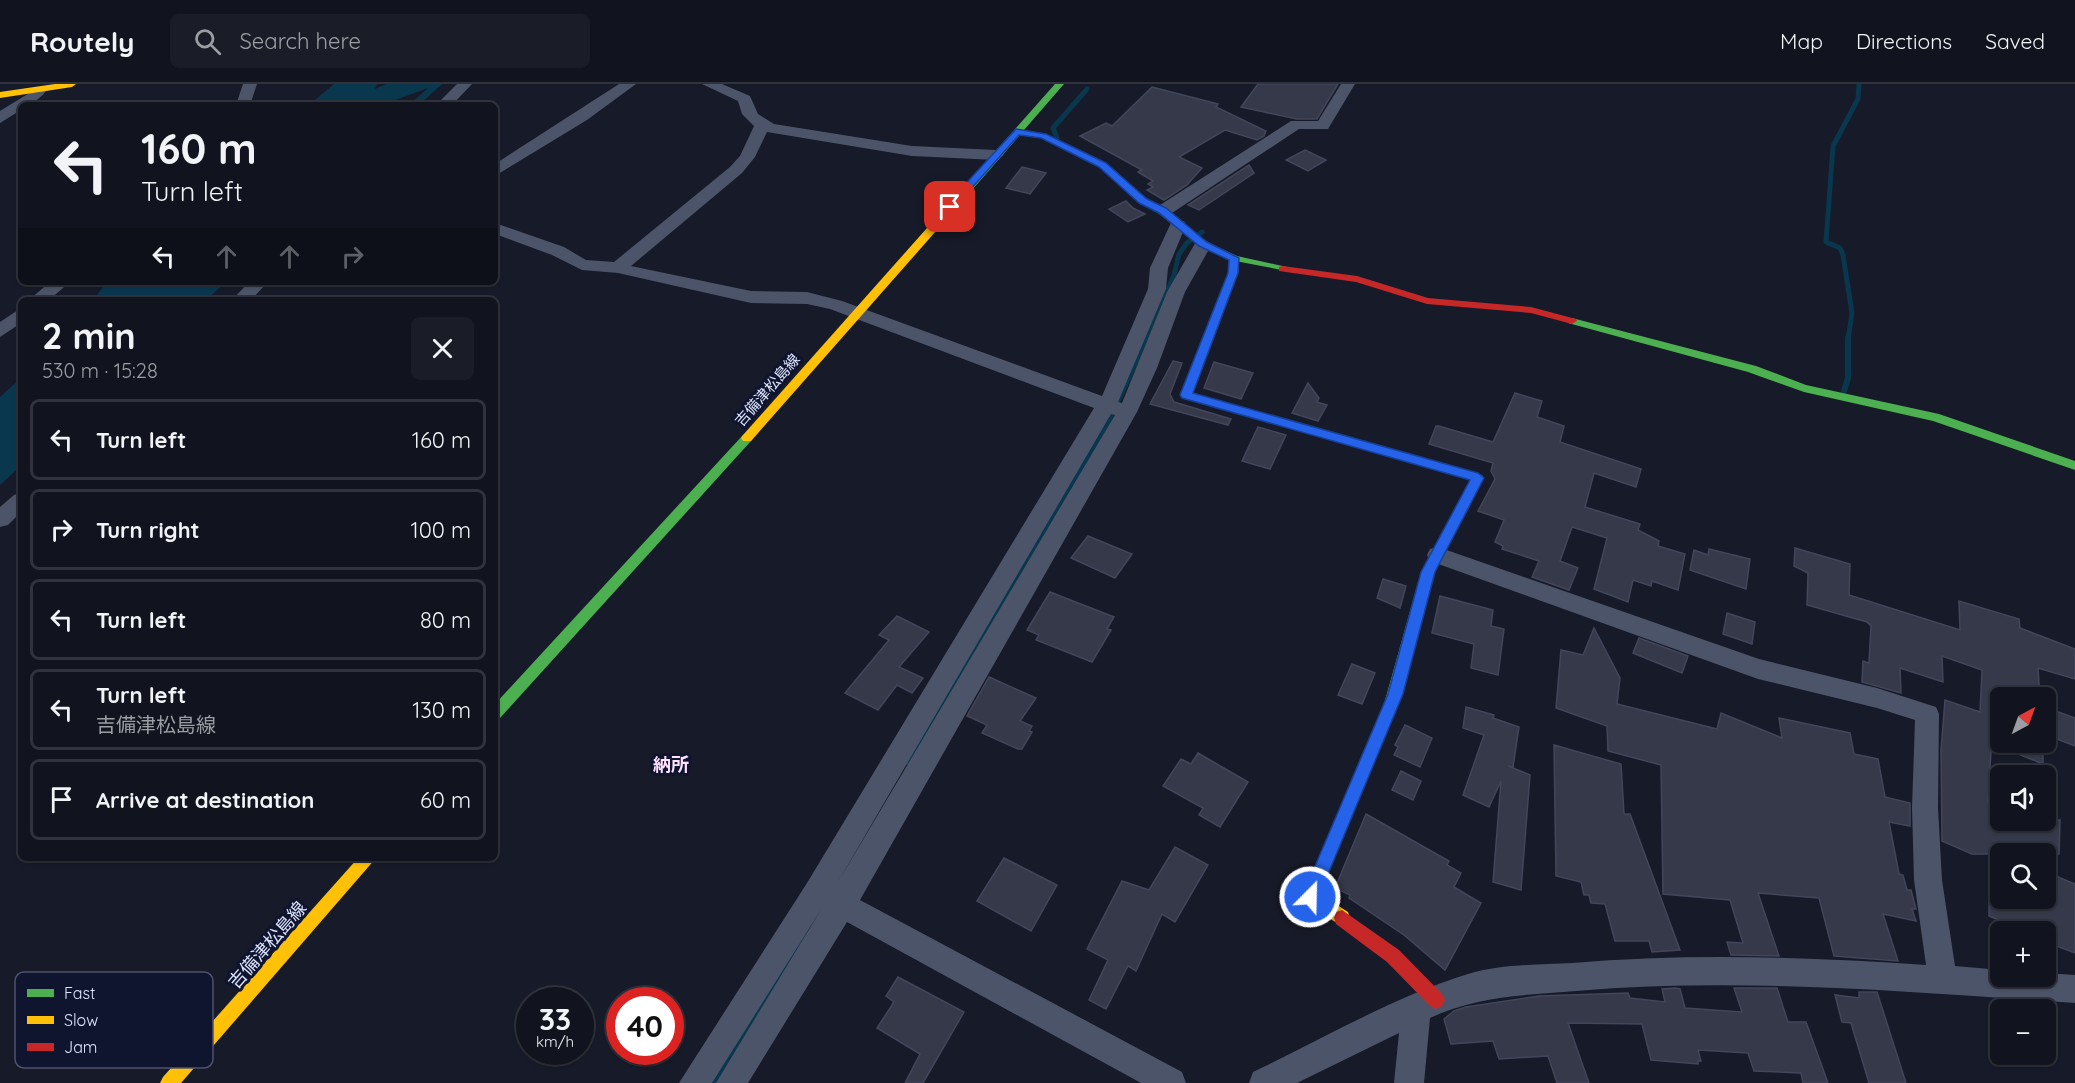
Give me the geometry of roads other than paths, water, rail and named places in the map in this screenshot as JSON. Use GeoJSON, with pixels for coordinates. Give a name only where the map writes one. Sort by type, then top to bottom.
{"type":"FeatureCollection","features":[{"type":"Feature","properties":{"kind":"street"},"geometry":{"type":"LineString","coordinates":[[0,95],[39,91],[72,84]]}},
{"type":"Feature","properties":{"kind":"street"},"geometry":{"type":"LineString","coordinates":[[244,102],[250,84]]}},
{"type":"Feature","properties":{"kind":"street"},"geometry":{"type":"LineString","coordinates":[[446,102],[465,84]]}},
{"type":"Feature","properties":{"kind":"street"},"geometry":{"type":"LineString","coordinates":[[498,169],[612,98],[629,84]]}},
{"type":"Feature","properties":{"kind":"street"},"geometry":{"type":"LineString","coordinates":[[709,84],[745,99],[746,110],[762,125],[784,131],[912,152],[996,155]]}},
{"type":"Feature","properties":{"kind":"street","name":"吉備津松島線"},"geometry":{"type":"LineString","coordinates":[[498,711],[858,312],[1060,84]]}},
{"type":"Feature","properties":{"kind":"street"},"geometry":{"type":"LineString","coordinates":[[1117,409],[1157,289],[1160,268],[1181,224],[1296,124],[1323,126],[1348,84]]}},
{"type":"Feature","properties":{"kind":"street"},"geometry":{"type":"LineString","coordinates":[[23,102],[39,91]]}},
{"type":"Feature","properties":{"kind":"street"},"geometry":{"type":"LineString","coordinates":[[0,118],[18,106]]}},
{"type":"Feature","properties":{"kind":"street"},"geometry":{"type":"LineString","coordinates":[[618,268],[736,170],[747,157],[762,125]]}},
{"type":"Feature","properties":{"kind":"street"},"geometry":{"type":"LineString","coordinates":[[1016,132],[1043,136],[1103,165],[1143,201],[1234,258],[1273,268],[1357,279],[1426,301],[1531,310],[1752,369],[1804,388],[1935,417],[2075,466]]}},
{"type":"Feature","properties":{"kind":"street"},"geometry":{"type":"LineString","coordinates":[[731,1083],[829,898],[1117,409],[1148,368],[1177,289],[1197,261],[1181,224]]}},
{"type":"Feature","properties":{"kind":"street"},"geometry":{"type":"LineString","coordinates":[[498,229],[558,251],[582,265],[618,268],[751,297],[807,298],[858,312],[1117,409]]}},
{"type":"Feature","properties":{"kind":"street"},"geometry":{"type":"LineString","coordinates":[[1234,258],[1233,273],[1186,395],[1478,478],[1428,572],[1395,694],[1310,897],[1418,976],[1426,1005],[1410,1080]]}},
{"type":"Feature","properties":{"kind":"street"},"geometry":{"type":"LineString","coordinates":[[42,297],[57,285]]}},
{"type":"Feature","properties":{"kind":"street"},"geometry":{"type":"LineString","coordinates":[[244,297],[256,285]]}},
{"type":"Feature","properties":{"kind":"street"},"geometry":{"type":"LineString","coordinates":[[0,331],[18,316]]}},
{"type":"Feature","properties":{"kind":"street"},"geometry":{"type":"LineString","coordinates":[[0,519],[18,503]]}},
{"type":"Feature","properties":{"kind":"street"},"geometry":{"type":"LineString","coordinates":[[1438,555],[1758,669],[1877,698],[1927,714],[1925,808],[1928,880],[1942,979]]}},
{"type":"Feature","properties":{"kind":"street","name":"吉備津松島線"},"geometry":{"type":"LineString","coordinates":[[213,1033],[365,861]]}},
{"type":"Feature","properties":{"kind":"street"},"geometry":{"type":"LineString","coordinates":[[694,1083],[829,898]]}},
{"type":"Feature","properties":{"kind":"street"},"geometry":{"type":"LineString","coordinates":[[829,898],[1171,1083]]}},
{"type":"Feature","properties":{"kind":"street"},"geometry":{"type":"LineString","coordinates":[[1264,1083],[1426,1005],[1470,988],[1495,983],[1646,971],[1839,973],[2075,990]]}},
{"type":"Feature","properties":{"kind":"street","name":"吉備津松島線"},"geometry":{"type":"LineString","coordinates":[[169,1083],[182,1068]]}},
{"type":"Feature","properties":{"kind":"water"},"geometry":{"type":"Polygon","coordinates":[[[334,84],[377,84],[375,89],[386,84],[442,84],[422,102],[412,102],[428,88],[390,102],[313,102],[334,84]]]}},
{"type":"Feature","properties":{"kind":"water"},"geometry":{"type":"Polygon","coordinates":[[[105,285],[223,285],[209,297],[95,297],[105,285]]]}},
{"type":"Feature","properties":{"kind":"water"},"geometry":{"type":"Polygon","coordinates":[[[18,381],[18,469],[0,485],[0,397],[18,381]]]}},
{"type":"Feature","properties":{"kind":"waterway"},"geometry":{"type":"LineString","coordinates":[[1848,340],[1852,313],[1843,255],[1840,248],[1826,242],[1833,146],[1858,99],[1859,84]]}},
{"type":"Feature","properties":{"kind":"waterway"},"geometry":{"type":"LineString","coordinates":[[1057,138],[1053,128],[1087,89]]}},
{"type":"Feature","properties":{"kind":"waterway"},"geometry":{"type":"LineString","coordinates":[[1147,340],[1174,275],[1179,254],[1187,243],[1202,232]]}},
{"type":"Feature","properties":{"kind":"waterway"},"geometry":{"type":"LineString","coordinates":[[965,666],[1105,428],[1147,338]]}},
{"type":"Feature","properties":{"kind":"waterway"},"geometry":{"type":"LineString","coordinates":[[1844,391],[1848,378],[1848,340]]}},
{"type":"Feature","properties":{"kind":"waterway"},"geometry":{"type":"LineString","coordinates":[[909,762],[966,664]]}},
{"type":"Feature","properties":{"kind":"waterway"},"geometry":{"type":"LineString","coordinates":[[712,1083],[805,937]]}},
{"type":"Feature","properties":{"kind":"district","name":"納所"},"geometry":{"type":"Point","coordinates":[671,764]}}]}
